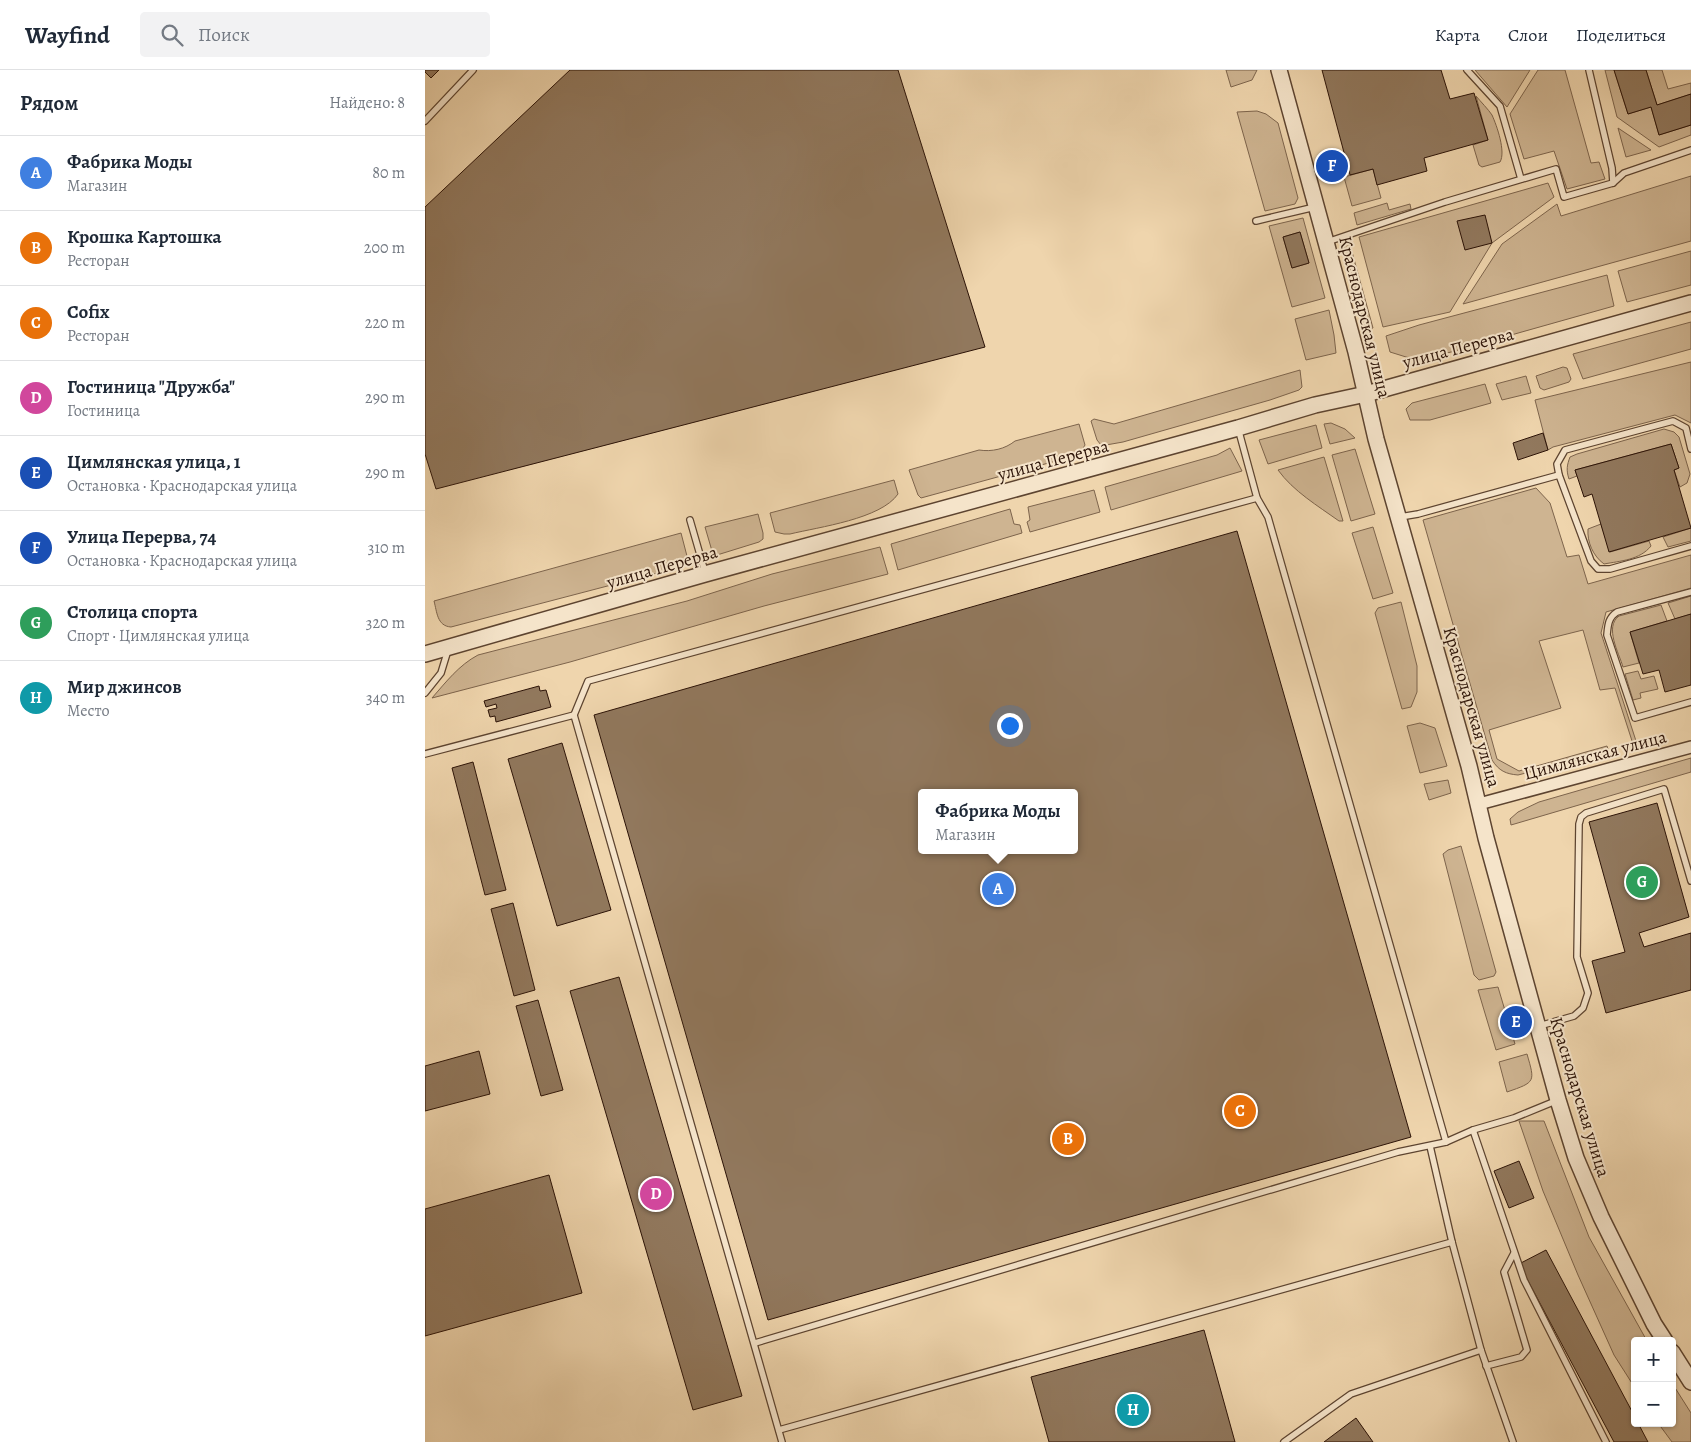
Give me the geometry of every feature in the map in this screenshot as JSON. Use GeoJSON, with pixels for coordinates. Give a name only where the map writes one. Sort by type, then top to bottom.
{"type":"FeatureCollection","features":[{"type":"Feature","properties":{"kind":"street","name":"Краснодарская улица"},"geometry":{"type":"LineString","coordinates":[[1279,70],[1327,242],[1366,394],[1375,439],[1479,804],[1486,838],[1558,1100],[1576,1158],[1601,1217],[1663,1337]]}},
{"type":"Feature","properties":{"kind":"street","name":"улица Перерва"},"geometry":{"type":"LineString","coordinates":[[425,654],[705,574],[1238,428],[1315,405],[1366,394],[1691,303]]}},
{"type":"Feature","properties":{"kind":"street","name":"Цимлянская улица"},"geometry":{"type":"LineString","coordinates":[[1479,804],[1691,747]]}},
{"type":"Feature","properties":{"kind":"street"},"geometry":{"type":"LineString","coordinates":[[1676,1358],[1691,1382]]}},
{"type":"Feature","properties":{"kind":"lane"},"geometry":{"type":"LineString","coordinates":[[425,121],[473,70]]}},
{"type":"Feature","properties":{"kind":"lane"},"geometry":{"type":"LineString","coordinates":[[1467,70],[1500,106],[1521,179]]}},
{"type":"Feature","properties":{"kind":"lane"},"geometry":{"type":"LineString","coordinates":[[1589,70],[1612,168],[1613,183]]}},
{"type":"Feature","properties":{"kind":"lane"},"geometry":{"type":"LineString","coordinates":[[1327,242],[1418,210],[1556,169],[1564,197],[1613,183],[1624,173],[1691,150]]}},
{"type":"Feature","properties":{"kind":"lane"},"geometry":{"type":"LineString","coordinates":[[1256,221],[1317,207]]}},
{"type":"Feature","properties":{"kind":"lane"},"geometry":{"type":"LineString","coordinates":[[1691,449],[1686,428],[1673,421],[1565,450],[1557,464],[1559,475],[1591,561],[1598,569],[1610,569],[1691,546]]}},
{"type":"Feature","properties":{"kind":"lane"},"geometry":{"type":"LineString","coordinates":[[1238,428],[1257,498],[1268,517],[1445,1142]]}},
{"type":"Feature","properties":{"kind":"lane"},"geometry":{"type":"LineString","coordinates":[[1398,517],[1418,514],[1559,475]]}},
{"type":"Feature","properties":{"kind":"lane"},"geometry":{"type":"LineString","coordinates":[[782,1442],[574,715],[588,682],[1257,498]]}},
{"type":"Feature","properties":{"kind":"lane"},"geometry":{"type":"LineString","coordinates":[[690,520],[705,574]]}},
{"type":"Feature","properties":{"kind":"lane"},"geometry":{"type":"LineString","coordinates":[[1691,592],[1617,612],[1611,616],[1607,635],[1635,718],[1691,702]]}},
{"type":"Feature","properties":{"kind":"lane"},"geometry":{"type":"LineString","coordinates":[[425,693],[441,673],[449,648]]}},
{"type":"Feature","properties":{"kind":"lane"},"geometry":{"type":"LineString","coordinates":[[425,754],[574,715]]}},
{"type":"Feature","properties":{"kind":"lane"},"geometry":{"type":"LineString","coordinates":[[1537,1026],[1574,1016],[1583,1008],[1587,993],[1577,957],[1579,824],[1581,817],[1586,813],[1664,789],[1691,881]]}},
{"type":"Feature","properties":{"kind":"lane"},"geometry":{"type":"LineString","coordinates":[[755,1343],[1398,1152],[1445,1142],[1473,1130],[1514,1118],[1558,1100]]}},
{"type":"Feature","properties":{"kind":"lane"},"geometry":{"type":"LineString","coordinates":[[1473,1130],[1524,1280],[1607,1442]]}},
{"type":"Feature","properties":{"kind":"lane"},"geometry":{"type":"LineString","coordinates":[[1430,1146],[1452,1242],[1481,1350],[1513,1442]]}},
{"type":"Feature","properties":{"kind":"lane"},"geometry":{"type":"LineString","coordinates":[[779,1430],[1452,1242]]}},
{"type":"Feature","properties":{"kind":"lane"},"geometry":{"type":"LineString","coordinates":[[1487,1366],[1521,1357],[1527,1350],[1504,1272],[1514,1253]]}},
{"type":"Feature","properties":{"kind":"lane"},"geometry":{"type":"LineString","coordinates":[[1283,1442],[1351,1394],[1481,1350]]}},
{"type":"Feature","properties":{"kind":"shaded area"},"geometry":{"type":"Polygon","coordinates":[[[1226,70],[1257,70],[1252,80],[1231,87],[1226,70]]]}},
{"type":"Feature","properties":{"kind":"shaded area"},"geometry":{"type":"Polygon","coordinates":[[[1475,70],[1530,70],[1507,107],[1475,70]]]}},
{"type":"Feature","properties":{"kind":"shaded area"},"geometry":{"type":"Polygon","coordinates":[[[1538,70],[1565,70],[1591,163],[1599,162],[1605,179],[1567,189],[1554,151],[1524,159],[1510,114],[1538,70]]]}},
{"type":"Feature","properties":{"kind":"shaded area"},"geometry":{"type":"Polygon","coordinates":[[[1605,70],[1614,70],[1628,114],[1651,107],[1659,135],[1691,125],[1691,135],[1659,147],[1617,117],[1605,70]]]}},
{"type":"Feature","properties":{"kind":"shaded area"},"geometry":{"type":"Polygon","coordinates":[[[1646,70],[1662,70],[1668,89],[1691,83],[1691,94],[1657,105],[1646,70]]]}},
{"type":"Feature","properties":{"kind":"shaded area"},"geometry":{"type":"Polygon","coordinates":[[[1476,96],[1492,115],[1502,152],[1500,162],[1482,167],[1479,165],[1473,145],[1488,140],[1476,96]]]}},
{"type":"Feature","properties":{"kind":"shaded area"},"geometry":{"type":"Polygon","coordinates":[[[1257,111],[1266,114],[1278,123],[1298,198],[1295,204],[1265,211],[1237,112],[1257,111]]]}},
{"type":"Feature","properties":{"kind":"shaded area"},"geometry":{"type":"Polygon","coordinates":[[[1618,128],[1651,150],[1626,157],[1618,128]]]}},
{"type":"Feature","properties":{"kind":"shaded area"},"geometry":{"type":"Polygon","coordinates":[[[1373,169],[1381,198],[1352,206],[1344,177],[1373,169]]]}},
{"type":"Feature","properties":{"kind":"shaded area"},"geometry":{"type":"Polygon","coordinates":[[[1691,176],[1691,241],[1463,304],[1502,244],[1557,204],[1561,216],[1691,176]]]}},
{"type":"Feature","properties":{"kind":"shaded area"},"geometry":{"type":"Polygon","coordinates":[[[1548,183],[1554,197],[1492,243],[1450,312],[1383,327],[1359,237],[1548,183]]]}},
{"type":"Feature","properties":{"kind":"shaded area"},"geometry":{"type":"Polygon","coordinates":[[[1387,203],[1389,210],[1410,204],[1411,209],[1357,225],[1354,213],[1387,203]]]}},
{"type":"Feature","properties":{"kind":"shaded area"},"geometry":{"type":"Polygon","coordinates":[[[1303,218],[1325,298],[1292,307],[1269,226],[1303,218]],[[1300,232],[1283,237],[1292,268],[1309,263],[1300,232]]]}},
{"type":"Feature","properties":{"kind":"shaded area"},"geometry":{"type":"Polygon","coordinates":[[[1349,241],[1373,328],[1366,329],[1344,247],[1349,241]]]}},
{"type":"Feature","properties":{"kind":"shaded area"},"geometry":{"type":"Polygon","coordinates":[[[1691,251],[1691,285],[1627,302],[1618,271],[1691,251]]]}},
{"type":"Feature","properties":{"kind":"shaded area"},"geometry":{"type":"Polygon","coordinates":[[[1607,275],[1614,306],[1419,361],[1390,352],[1386,336],[1419,325],[1607,275]]]}},
{"type":"Feature","properties":{"kind":"shaded area"},"geometry":{"type":"Polygon","coordinates":[[[1329,310],[1336,353],[1306,360],[1295,319],[1329,310]]]}},
{"type":"Feature","properties":{"kind":"shaded area"},"geometry":{"type":"Polygon","coordinates":[[[1691,322],[1691,349],[1583,379],[1573,354],[1691,322]]]}},
{"type":"Feature","properties":{"kind":"shaded area"},"geometry":{"type":"Polygon","coordinates":[[[1691,362],[1691,423],[1675,415],[1553,447],[1548,450],[1535,400],[1691,362]]]}},
{"type":"Feature","properties":{"kind":"shaded area"},"geometry":{"type":"Polygon","coordinates":[[[1563,367],[1567,368],[1571,379],[1569,382],[1544,390],[1540,388],[1536,376],[1563,367]]]}},
{"type":"Feature","properties":{"kind":"shaded area"},"geometry":{"type":"Polygon","coordinates":[[[1300,370],[1302,387],[1299,390],[1123,442],[1101,445],[1097,440],[1091,421],[1094,419],[1114,424],[1300,370]]]}},
{"type":"Feature","properties":{"kind":"shaded area"},"geometry":{"type":"Polygon","coordinates":[[[1526,376],[1531,393],[1502,400],[1496,384],[1526,376]]]}},
{"type":"Feature","properties":{"kind":"shaded area"},"geometry":{"type":"Polygon","coordinates":[[[1485,384],[1491,403],[1430,420],[1410,420],[1406,409],[1412,403],[1485,384]]]}},
{"type":"Feature","properties":{"kind":"shaded area"},"geometry":{"type":"Polygon","coordinates":[[[1331,423],[1345,429],[1355,438],[1330,444],[1324,424],[1331,423]]]}},
{"type":"Feature","properties":{"kind":"shaded area"},"geometry":{"type":"Polygon","coordinates":[[[1079,424],[1085,445],[1074,456],[921,498],[918,495],[909,470],[979,450],[989,451],[998,449],[1015,441],[1079,424]]]}},
{"type":"Feature","properties":{"kind":"shaded area"},"geometry":{"type":"Polygon","coordinates":[[[1316,425],[1322,448],[1268,464],[1259,440],[1316,425]]]}},
{"type":"Feature","properties":{"kind":"shaded area"},"geometry":{"type":"Polygon","coordinates":[[[1664,429],[1674,432],[1679,437],[1690,474],[1687,483],[1680,487],[1674,470],[1679,468],[1671,444],[1575,470],[1577,476],[1569,479],[1567,468],[1570,457],[1664,429]]]}},
{"type":"Feature","properties":{"kind":"shaded area"},"geometry":{"type":"Polygon","coordinates":[[[1230,448],[1242,471],[1111,510],[1105,487],[1217,455],[1230,448]]]}},
{"type":"Feature","properties":{"kind":"shaded area"},"geometry":{"type":"Polygon","coordinates":[[[1355,449],[1375,514],[1351,521],[1332,455],[1355,449]]]}},
{"type":"Feature","properties":{"kind":"shaded area"},"geometry":{"type":"Polygon","coordinates":[[[1324,457],[1343,521],[1339,521],[1306,498],[1278,470],[1324,457]]]}},
{"type":"Feature","properties":{"kind":"shaded area"},"geometry":{"type":"Polygon","coordinates":[[[894,480],[898,494],[890,503],[878,510],[849,521],[790,534],[775,532],[770,513],[894,480]]]}},
{"type":"Feature","properties":{"kind":"shaded area"},"geometry":{"type":"Polygon","coordinates":[[[1536,488],[1550,503],[1567,557],[1579,555],[1588,584],[1691,555],[1691,588],[1606,612],[1601,633],[1637,744],[1633,744],[1615,688],[1600,690],[1583,630],[1539,641],[1561,708],[1489,730],[1497,759],[1519,771],[1607,746],[1609,752],[1518,775],[1503,771],[1492,760],[1423,520],[1536,488]]]}},
{"type":"Feature","properties":{"kind":"shaded area"},"geometry":{"type":"Polygon","coordinates":[[[1094,490],[1100,512],[1030,532],[1027,522],[1030,520],[1028,507],[1094,490]]]}},
{"type":"Feature","properties":{"kind":"shaded area"},"geometry":{"type":"Polygon","coordinates":[[[1010,509],[1014,524],[1020,525],[1022,533],[898,570],[891,544],[1010,509]]]}},
{"type":"Feature","properties":{"kind":"shaded area"},"geometry":{"type":"Polygon","coordinates":[[[758,514],[763,539],[759,542],[717,555],[712,551],[705,527],[758,514]]]}},
{"type":"Feature","properties":{"kind":"shaded area"},"geometry":{"type":"Polygon","coordinates":[[[1601,524],[1610,552],[1649,541],[1651,546],[1636,557],[1604,564],[1594,553],[1588,534],[1588,529],[1601,524]]]}},
{"type":"Feature","properties":{"kind":"shaded area"},"geometry":{"type":"Polygon","coordinates":[[[1373,527],[1393,593],[1373,599],[1352,533],[1373,527]]]}},
{"type":"Feature","properties":{"kind":"shaded area"},"geometry":{"type":"Polygon","coordinates":[[[1691,528],[1691,541],[1668,547],[1663,537],[1691,528]]]}},
{"type":"Feature","properties":{"kind":"shaded area"},"geometry":{"type":"Polygon","coordinates":[[[681,533],[688,560],[685,565],[680,567],[451,627],[443,624],[437,614],[434,601],[681,533]]]}},
{"type":"Feature","properties":{"kind":"shaded area"},"geometry":{"type":"Polygon","coordinates":[[[880,547],[888,574],[764,606],[570,662],[432,698],[459,669],[478,655],[687,601],[772,574],[880,547]]]}},
{"type":"Feature","properties":{"kind":"shaded area"},"geometry":{"type":"Polygon","coordinates":[[[1691,596],[1691,614],[1675,619],[1668,603],[1691,596]]]}},
{"type":"Feature","properties":{"kind":"shaded area"},"geometry":{"type":"Polygon","coordinates":[[[1401,602],[1417,666],[1417,692],[1411,707],[1402,709],[1375,613],[1378,608],[1401,602]]]}},
{"type":"Feature","properties":{"kind":"shaded area"},"geometry":{"type":"Polygon","coordinates":[[[1661,605],[1667,621],[1630,632],[1639,663],[1623,667],[1614,640],[1613,627],[1615,621],[1619,616],[1661,605]]]}},
{"type":"Feature","properties":{"kind":"shaded area"},"geometry":{"type":"Polygon","coordinates":[[[1638,671],[1641,679],[1654,676],[1658,689],[1640,693],[1641,698],[1633,700],[1625,674],[1638,671]]]}},
{"type":"Feature","properties":{"kind":"shaded area"},"geometry":{"type":"Polygon","coordinates":[[[1420,723],[1435,728],[1447,766],[1420,773],[1407,726],[1420,723]]]}},
{"type":"Feature","properties":{"kind":"shaded area"},"geometry":{"type":"Polygon","coordinates":[[[1691,758],[1691,772],[1511,825],[1510,819],[1518,812],[1539,802],[1691,758]]]}},
{"type":"Feature","properties":{"kind":"shaded area"},"geometry":{"type":"Polygon","coordinates":[[[1448,780],[1451,793],[1429,800],[1424,784],[1448,780]]]}},
{"type":"Feature","properties":{"kind":"shaded area"},"geometry":{"type":"Polygon","coordinates":[[[1461,846],[1496,972],[1494,976],[1479,980],[1474,975],[1443,854],[1448,850],[1461,846]]]}},
{"type":"Feature","properties":{"kind":"shaded area"},"geometry":{"type":"Polygon","coordinates":[[[1498,987],[1515,1044],[1496,1050],[1478,990],[1498,987]]]}},
{"type":"Feature","properties":{"kind":"shaded area"},"geometry":{"type":"Polygon","coordinates":[[[1527,1054],[1532,1076],[1531,1080],[1523,1086],[1507,1092],[1499,1062],[1527,1054]]]}},
{"type":"Feature","properties":{"kind":"shaded area"},"geometry":{"type":"Polygon","coordinates":[[[1519,1121],[1544,1121],[1589,1237],[1645,1337],[1631,1337],[1631,1382],[1614,1355],[1578,1275],[1543,1191],[1519,1121]]]}},
{"type":"Feature","properties":{"kind":"shaded area"},"geometry":{"type":"Polygon","coordinates":[[[1676,1389],[1691,1413],[1691,1442],[1672,1442],[1661,1427],[1676,1427],[1676,1389]]]}},
{"type":"Feature","properties":{"kind":"building"},"geometry":{"type":"Polygon","coordinates":[[[425,70],[439,70],[431,78],[425,70]]]}},
{"type":"Feature","properties":{"kind":"building"},"geometry":{"type":"Polygon","coordinates":[[[570,70],[898,70],[985,347],[436,489],[425,454],[425,207],[570,70]]]}},
{"type":"Feature","properties":{"kind":"building"},"geometry":{"type":"Polygon","coordinates":[[[1322,70],[1441,70],[1450,99],[1474,93],[1488,140],[1424,158],[1427,171],[1377,185],[1373,169],[1350,175],[1322,70]]]}},
{"type":"Feature","properties":{"kind":"building"},"geometry":{"type":"Polygon","coordinates":[[[1614,70],[1646,70],[1657,105],[1691,94],[1691,125],[1659,135],[1651,107],[1628,114],[1614,70]]]}},
{"type":"Feature","properties":{"kind":"building"},"geometry":{"type":"Polygon","coordinates":[[[1485,215],[1492,243],[1465,250],[1457,221],[1485,215]]]}},
{"type":"Feature","properties":{"kind":"building"},"geometry":{"type":"Polygon","coordinates":[[[1300,232],[1309,263],[1292,268],[1283,237],[1300,232]]]}},
{"type":"Feature","properties":{"kind":"building"},"geometry":{"type":"Polygon","coordinates":[[[1543,433],[1548,450],[1518,460],[1513,443],[1543,433]]]}},
{"type":"Feature","properties":{"kind":"building"},"geometry":{"type":"Polygon","coordinates":[[[1671,444],[1679,468],[1674,470],[1691,528],[1609,552],[1592,494],[1584,497],[1575,470],[1671,444]]]}},
{"type":"Feature","properties":{"kind":"building"},"geometry":{"type":"Polygon","coordinates":[[[1237,531],[1411,1137],[768,1320],[594,715],[1237,531]]]}},
{"type":"Feature","properties":{"kind":"building"},"geometry":{"type":"Polygon","coordinates":[[[1691,614],[1691,685],[1665,692],[1659,670],[1643,674],[1630,632],[1691,614]]]}},
{"type":"Feature","properties":{"kind":"building"},"geometry":{"type":"Polygon","coordinates":[[[539,686],[540,691],[546,690],[551,707],[496,722],[495,716],[490,717],[488,710],[497,708],[496,704],[486,707],[484,701],[539,686]]]}},
{"type":"Feature","properties":{"kind":"building"},"geometry":{"type":"Polygon","coordinates":[[[562,743],[611,910],[557,926],[508,759],[562,743]]]}},
{"type":"Feature","properties":{"kind":"building"},"geometry":{"type":"Polygon","coordinates":[[[473,762],[506,890],[485,895],[452,768],[473,762]]]}},
{"type":"Feature","properties":{"kind":"building"},"geometry":{"type":"Polygon","coordinates":[[[1657,803],[1689,917],[1639,933],[1644,947],[1691,933],[1691,990],[1606,1013],[1592,961],[1625,952],[1589,822],[1657,803]]]}},
{"type":"Feature","properties":{"kind":"building"},"geometry":{"type":"Polygon","coordinates":[[[513,903],[535,990],[514,996],[491,909],[513,903]]]}},
{"type":"Feature","properties":{"kind":"building"},"geometry":{"type":"Polygon","coordinates":[[[619,977],[742,1396],[693,1410],[570,991],[619,977]]]}},
{"type":"Feature","properties":{"kind":"building"},"geometry":{"type":"Polygon","coordinates":[[[538,1000],[563,1090],[541,1096],[516,1006],[538,1000]]]}},
{"type":"Feature","properties":{"kind":"building"},"geometry":{"type":"Polygon","coordinates":[[[479,1051],[490,1094],[425,1111],[425,1066],[479,1051]]]}},
{"type":"Feature","properties":{"kind":"building"},"geometry":{"type":"Polygon","coordinates":[[[1519,1161],[1534,1198],[1509,1208],[1494,1171],[1519,1161]]]}},
{"type":"Feature","properties":{"kind":"building"},"geometry":{"type":"Polygon","coordinates":[[[549,1175],[582,1293],[425,1336],[425,1209],[549,1175]]]}},
{"type":"Feature","properties":{"kind":"building"},"geometry":{"type":"Polygon","coordinates":[[[1546,1250],[1631,1409],[1631,1427],[1640,1427],[1648,1442],[1614,1442],[1519,1264],[1546,1250]]]}},
{"type":"Feature","properties":{"kind":"building"},"geometry":{"type":"Polygon","coordinates":[[[1204,1330],[1235,1442],[1049,1442],[1031,1377],[1204,1330]]]}},
{"type":"Feature","properties":{"kind":"building"},"geometry":{"type":"Polygon","coordinates":[[[1356,1418],[1373,1442],[1324,1442],[1356,1418]]]}},
{"type":"Feature","properties":{"kind":"place","name":"Улица Перерва, 74"},"geometry":{"type":"Point","coordinates":[1332,166]}},
{"type":"Feature","properties":{"kind":"place","name":"Столица спорта"},"geometry":{"type":"Point","coordinates":[1642,882]}},
{"type":"Feature","properties":{"kind":"place","name":"Фабрика Моды"},"geometry":{"type":"Point","coordinates":[998,889]}},
{"type":"Feature","properties":{"kind":"place","name":"Цимлянская улица, 1"},"geometry":{"type":"Point","coordinates":[1516,1022]}},
{"type":"Feature","properties":{"kind":"place","name":"Cofix"},"geometry":{"type":"Point","coordinates":[1240,1111]}},
{"type":"Feature","properties":{"kind":"place","name":"Крошка Картошка"},"geometry":{"type":"Point","coordinates":[1068,1139]}},
{"type":"Feature","properties":{"kind":"place","name":"Гостиница \"Дружба\""},"geometry":{"type":"Point","coordinates":[656,1194]}},
{"type":"Feature","properties":{"kind":"place","name":"Мир джинсов"},"geometry":{"type":"Point","coordinates":[1133,1410]}}]}
